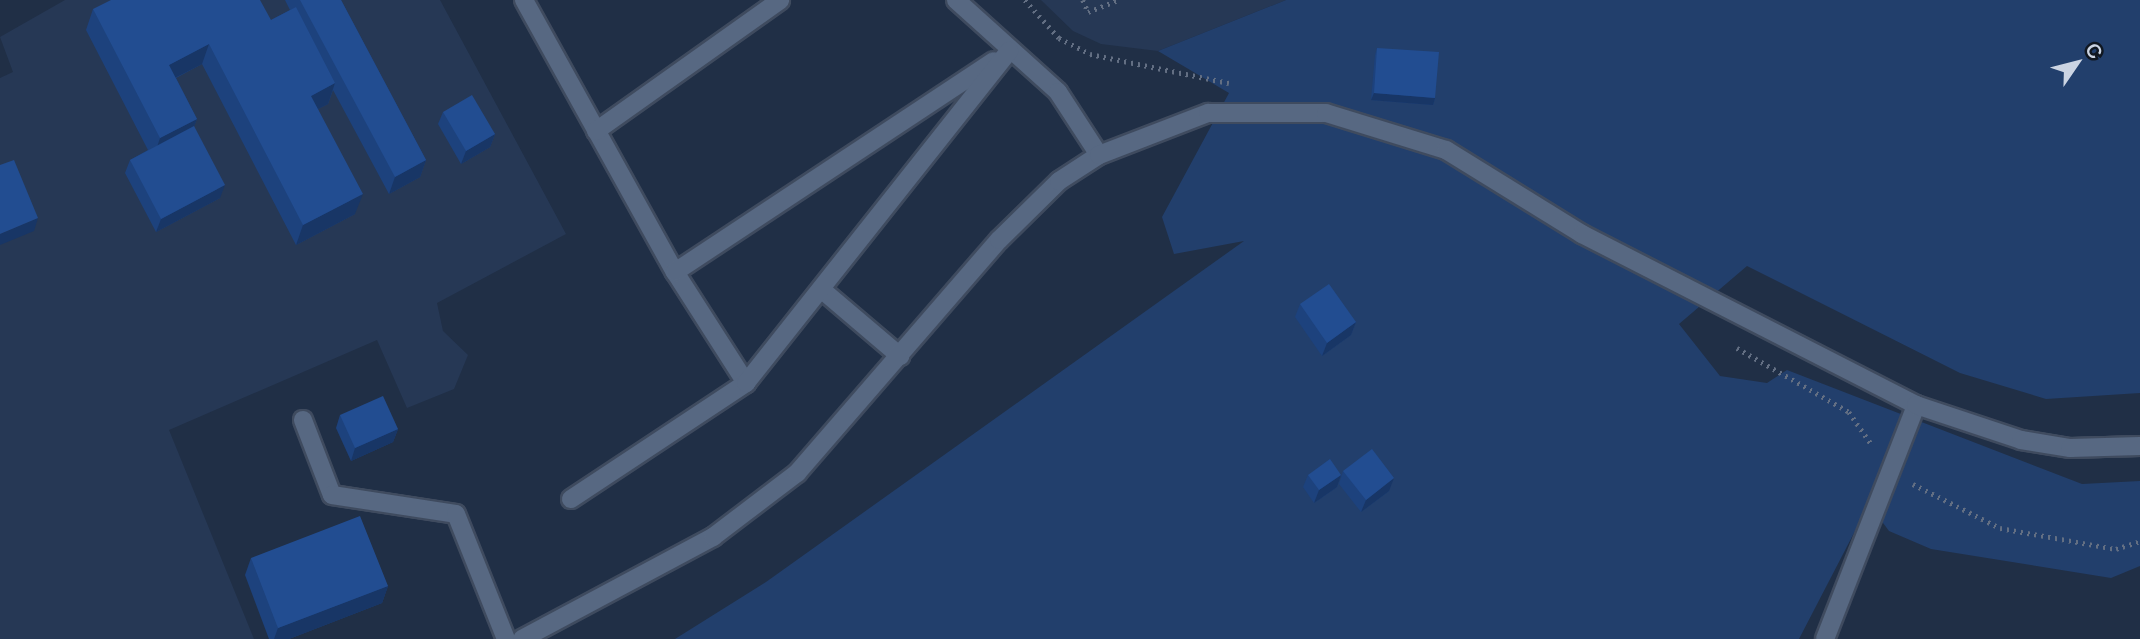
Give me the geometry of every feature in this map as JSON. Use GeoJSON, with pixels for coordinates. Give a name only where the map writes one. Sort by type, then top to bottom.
{"type":"FeatureCollection","features":[{"type":"Feature","properties":{"kind":"street"},"geometry":{"type":"LineString","coordinates":[[524,0],[675,272],[746,383]]}},
{"type":"Feature","properties":{"kind":"street"},"geometry":{"type":"LineString","coordinates":[[596,131],[780,0]]}},
{"type":"Feature","properties":{"kind":"street"},"geometry":{"type":"LineString","coordinates":[[956,1],[1058,92],[1099,155]]}},
{"type":"Feature","properties":{"kind":"street"},"geometry":{"type":"LineString","coordinates":[[675,272],[1009,51]]}},
{"type":"Feature","properties":{"kind":"street"},"geometry":{"type":"LineString","coordinates":[[571,499],[746,383],[1009,51]]}},
{"type":"Feature","properties":{"kind":"street"},"geometry":{"type":"LineString","coordinates":[[522,639],[713,537],[797,474],[999,240],[1059,181],[1099,155],[1208,113],[1340,117],[1446,150],[1582,234],[1916,405],[2021,440],[2070,448],[2140,446]]}},
{"type":"Feature","properties":{"kind":"street"},"geometry":{"type":"LineString","coordinates":[[821,289],[900,356]]}},
{"type":"Feature","properties":{"kind":"street"},"geometry":{"type":"LineString","coordinates":[[1825,639],[1916,405]]}},
{"type":"Feature","properties":{"kind":"street"},"geometry":{"type":"LineString","coordinates":[[303,420],[332,495],[456,514],[506,639]]}},
{"type":"Feature","properties":{"kind":"path"},"geometry":{"type":"LineString","coordinates":[[1083,0],[1088,12],[1117,0]]}},
{"type":"Feature","properties":{"kind":"shaded area"},"geometry":{"type":"Polygon","coordinates":[[[65,0],[440,0],[566,234],[437,303],[443,331],[468,355],[454,389],[407,408],[377,340],[169,430],[254,639],[0,639],[0,78],[13,72],[0,37],[65,0]]]}},
{"type":"Feature","properties":{"kind":"shaded area"},"geometry":{"type":"Polygon","coordinates":[[[1041,0],[1286,0],[1158,51],[1101,44],[1073,31],[1041,0]]]}},
{"type":"Feature","properties":{"kind":"shaded area"},"geometry":{"type":"Polygon","coordinates":[[[1286,0],[2140,0],[2140,393],[2046,399],[1960,373],[1747,266],[1679,324],[1720,376],[1767,383],[1787,370],[2082,484],[2140,481],[2140,566],[2111,578],[1931,549],[1889,531],[1869,504],[1799,639],[675,639],[766,582],[1244,241],[1174,254],[1162,217],[1229,93],[1158,51],[1286,0]]]}},
{"type":"Feature","properties":{"kind":"building"},"geometry":{"type":"Polygon","coordinates":[[[111,0],[260,0],[271,20],[296,7],[335,83],[311,96],[363,194],[303,225],[209,44],[169,65],[197,119],[160,138],[93,9],[111,0]]]}},
{"type":"Feature","properties":{"kind":"building"},"geometry":{"type":"Polygon","coordinates":[[[300,0],[341,0],[426,160],[395,177],[300,0]]]}},
{"type":"Feature","properties":{"kind":"building"},"geometry":{"type":"Polygon","coordinates":[[[1377,48],[1439,52],[1435,98],[1374,93],[1377,48]]]}},
{"type":"Feature","properties":{"kind":"building"},"geometry":{"type":"Polygon","coordinates":[[[472,95],[495,134],[466,151],[443,112],[472,95]]]}},
{"type":"Feature","properties":{"kind":"building"},"geometry":{"type":"Polygon","coordinates":[[[194,126],[225,185],[161,219],[130,160],[194,126]]]}},
{"type":"Feature","properties":{"kind":"building"},"geometry":{"type":"Polygon","coordinates":[[[14,160],[38,218],[0,234],[0,165],[14,160]]]}},
{"type":"Feature","properties":{"kind":"building"},"geometry":{"type":"Polygon","coordinates":[[[1329,284],[1356,322],[1327,343],[1300,304],[1329,284]]]}},
{"type":"Feature","properties":{"kind":"building"},"geometry":{"type":"Polygon","coordinates":[[[383,396],[398,429],[355,448],[340,415],[383,396]]]}},
{"type":"Feature","properties":{"kind":"building"},"geometry":{"type":"Polygon","coordinates":[[[1372,449],[1394,478],[1366,500],[1343,471],[1372,449]]]}},
{"type":"Feature","properties":{"kind":"building"},"geometry":{"type":"Polygon","coordinates":[[[1330,459],[1341,475],[1319,490],[1308,475],[1330,459]]]}},
{"type":"Feature","properties":{"kind":"building"},"geometry":{"type":"Polygon","coordinates":[[[360,516],[388,586],[278,628],[251,558],[360,516]]]}}]}
